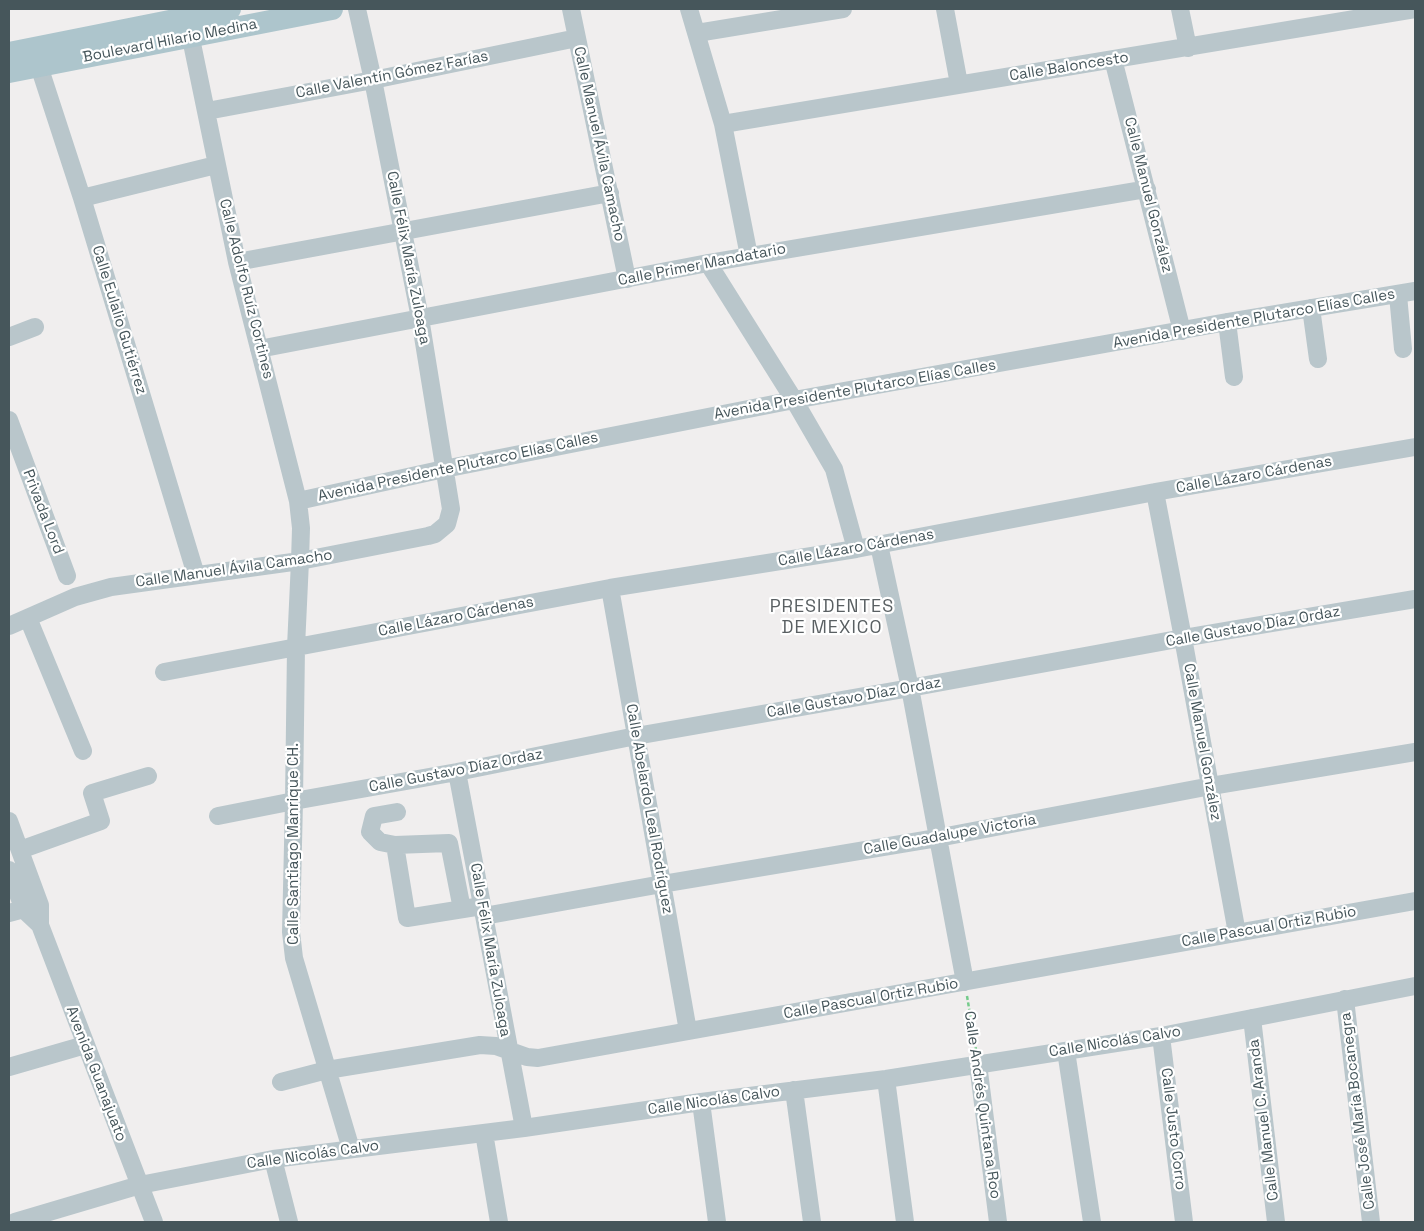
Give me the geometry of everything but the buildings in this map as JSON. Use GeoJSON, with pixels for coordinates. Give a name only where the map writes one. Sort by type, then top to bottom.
{"type":"FeatureCollection","features":[{"type":"Feature","properties":{"kind":"main road","name":"Boulevard Hilario Medina"},"geometry":{"type":"LineString","coordinates":[[9,72],[39,66],[230,9]]}},
{"type":"Feature","properties":{"kind":"main road","name":"Boulevard Hilario Medina"},"geometry":{"type":"LineString","coordinates":[[9,54],[188,21],[332,9]]}},
{"type":"Feature","properties":{"kind":"street","name":"Calle Félix María Zuloaga"},"geometry":{"type":"LineString","coordinates":[[357,9],[420,318],[451,509]]}},
{"type":"Feature","properties":{"kind":"street","name":"Calle Manuel Ávila Camacho"},"geometry":{"type":"LineString","coordinates":[[571,9],[627,279]]}},
{"type":"Feature","properties":{"kind":"street"},"geometry":{"type":"LineString","coordinates":[[689,9],[723,124],[749,256]]}},
{"type":"Feature","properties":{"kind":"street"},"geometry":{"type":"LineString","coordinates":[[697,33],[843,9]]}},
{"type":"Feature","properties":{"kind":"street"},"geometry":{"type":"LineString","coordinates":[[945,9],[959,84]]}},
{"type":"Feature","properties":{"kind":"street"},"geometry":{"type":"LineString","coordinates":[[1180,9],[1188,48]]}},
{"type":"Feature","properties":{"kind":"street","name":"Calle Baloncesto"},"geometry":{"type":"LineString","coordinates":[[723,124],[1415,9]]}},
{"type":"Feature","properties":{"kind":"street","name":"Calle Adolfo Ruíz Cortines"},"geometry":{"type":"LineString","coordinates":[[188,21],[237,262],[298,501],[301,528],[300,561]]}},
{"type":"Feature","properties":{"kind":"street","name":"Calle Valentín Gómez Farías"},"geometry":{"type":"LineString","coordinates":[[207,111],[373,80],[577,38]]}},
{"type":"Feature","properties":{"kind":"street","name":"Calle Manuel González"},"geometry":{"type":"LineString","coordinates":[[1114,59],[1182,331]]}},
{"type":"Feature","properties":{"kind":"street","name":"Calle Eulalio Gutiérrez"},"geometry":{"type":"LineString","coordinates":[[39,66],[82,198],[196,575]]}},
{"type":"Feature","properties":{"kind":"street"},"geometry":{"type":"LineString","coordinates":[[82,198],[216,165]]}},
{"type":"Feature","properties":{"kind":"street","name":"Calle Primer Mandatario"},"geometry":{"type":"LineString","coordinates":[[259,349],[708,263],[1147,188]]}},
{"type":"Feature","properties":{"kind":"street"},"geometry":{"type":"LineString","coordinates":[[237,262],[610,193]]}},
{"type":"Feature","properties":{"kind":"street"},"geometry":{"type":"LineString","coordinates":[[708,263],[794,400],[834,469],[856,550]]}},
{"type":"Feature","properties":{"kind":"street","name":"Avenida Presidente Plutarco Elías Calles"},"geometry":{"type":"LineString","coordinates":[[298,501],[444,469],[794,400],[1227,322],[1415,291]]}},
{"type":"Feature","properties":{"kind":"street"},"geometry":{"type":"LineString","coordinates":[[1398,294],[1402,349]]}},
{"type":"Feature","properties":{"kind":"street"},"geometry":{"type":"LineString","coordinates":[[1311,308],[1318,359]]}},
{"type":"Feature","properties":{"kind":"street"},"geometry":{"type":"LineString","coordinates":[[1227,322],[1234,377]]}},
{"type":"Feature","properties":{"kind":"street"},"geometry":{"type":"LineString","coordinates":[[9,337],[35,327]]}},
{"type":"Feature","properties":{"kind":"street","name":"Privada Lord"},"geometry":{"type":"LineString","coordinates":[[9,420],[67,576]]}},
{"type":"Feature","properties":{"kind":"street","name":"Calle Lázaro Cárdenas"},"geometry":{"type":"LineString","coordinates":[[164,672],[610,588],[856,550],[1155,492],[1415,448]]}},
{"type":"Feature","properties":{"kind":"street","name":"Calle Manuel González"},"geometry":{"type":"LineString","coordinates":[[1155,492],[1237,933]]}},
{"type":"Feature","properties":{"kind":"street","name":"Calle Manuel Ávila Camacho"},"geometry":{"type":"LineString","coordinates":[[9,626],[75,597],[111,587],[300,561],[435,534],[447,524],[451,509]]}},
{"type":"Feature","properties":{"kind":"street"},"geometry":{"type":"LineString","coordinates":[[880,545],[910,688],[965,982]]}},
{"type":"Feature","properties":{"kind":"street","name":"Calle Santiago Manrique CH."},"geometry":{"type":"LineString","coordinates":[[300,561],[296,647],[291,932],[294,958],[350,1150]]}},
{"type":"Feature","properties":{"kind":"street","name":"Calle Abelardo Leal Rodríguez"},"geometry":{"type":"LineString","coordinates":[[610,588],[688,1031]]}},
{"type":"Feature","properties":{"kind":"street","name":"Calle Gustavo Díaz Ordaz"},"geometry":{"type":"LineString","coordinates":[[218,816],[294,800],[457,772],[636,736],[1183,638],[1415,599]]}},
{"type":"Feature","properties":{"kind":"street"},"geometry":{"type":"LineString","coordinates":[[28,618],[82,751]]}},
{"type":"Feature","properties":{"kind":"street","name":"Calle Guadalupe Victoria"},"geometry":{"type":"LineString","coordinates":[[395,845],[407,918],[462,909],[483,911],[662,884],[937,838],[1211,786],[1415,752]]}},
{"type":"Feature","properties":{"kind":"street","name":"Calle Félix María Zuloaga"},"geometry":{"type":"LineString","coordinates":[[457,772],[524,1128]]}},
{"type":"Feature","properties":{"kind":"street"},"geometry":{"type":"LineString","coordinates":[[20,850],[101,821],[92,793],[148,776]]}},
{"type":"Feature","properties":{"kind":"street"},"geometry":{"type":"LineString","coordinates":[[397,812],[374,816],[370,832],[380,842],[395,845],[449,843],[462,909]]}},
{"type":"Feature","properties":{"kind":"street","name":"Avenida Guanajuato"},"geometry":{"type":"LineString","coordinates":[[9,821],[20,850],[24,909]]}},
{"type":"Feature","properties":{"kind":"street","name":"Avenida Guanajuato"},"geometry":{"type":"LineString","coordinates":[[9,870],[24,909],[40,925],[84,1045],[154,1222]]}},
{"type":"Feature","properties":{"kind":"street","name":"Calle Pascual Ortiz Rubio"},"geometry":{"type":"LineString","coordinates":[[281,1082],[327,1070],[480,1045],[496,1046],[527,1057],[538,1058],[1415,901]]}},
{"type":"Feature","properties":{"kind":"street","name":"Calle Nicolás Calvo"},"geometry":{"type":"LineString","coordinates":[[15,1222],[57,1217],[140,1185],[273,1159],[524,1128],[701,1102],[886,1079],[1161,1036],[1415,986]]}},
{"type":"Feature","properties":{"kind":"street","name":"Calle José María Bocanegra"},"geometry":{"type":"LineString","coordinates":[[1345,999],[1371,1222]]}},
{"type":"Feature","properties":{"kind":"street","name":"Calle Manuel C. Aranda"},"geometry":{"type":"LineString","coordinates":[[1252,1018],[1276,1222]]}},
{"type":"Feature","properties":{"kind":"street","name":"Calle Justo Corro"},"geometry":{"type":"LineString","coordinates":[[1161,1036],[1184,1222]]}},
{"type":"Feature","properties":{"kind":"street"},"geometry":{"type":"LineString","coordinates":[[9,1067],[84,1045]]}},
{"type":"Feature","properties":{"kind":"street"},"geometry":{"type":"LineString","coordinates":[[1066,1051],[1092,1222]]}},
{"type":"Feature","properties":{"kind":"street","name":"Calle Andrés Quintana Roo"},"geometry":{"type":"LineString","coordinates":[[978,1064],[998,1222]]}},
{"type":"Feature","properties":{"kind":"street"},"geometry":{"type":"LineString","coordinates":[[886,1079],[906,1222]]}},
{"type":"Feature","properties":{"kind":"street"},"geometry":{"type":"LineString","coordinates":[[794,1090],[812,1222]]}},
{"type":"Feature","properties":{"kind":"street"},"geometry":{"type":"LineString","coordinates":[[701,1102],[717,1222]]}},
{"type":"Feature","properties":{"kind":"street"},"geometry":{"type":"LineString","coordinates":[[484,1133],[499,1222]]}},
{"type":"Feature","properties":{"kind":"street"},"geometry":{"type":"LineString","coordinates":[[273,1159],[289,1222]]}},
{"type":"Feature","properties":{"kind":"path","name":"Calle Andrés Quintana Roo"},"geometry":{"type":"LineString","coordinates":[[965,982],[978,1064]]}},
{"type":"Feature","properties":{"kind":"district","name":"PRESIDENTES DE MEXICO"},"geometry":{"type":"Point","coordinates":[832,617]}}]}
